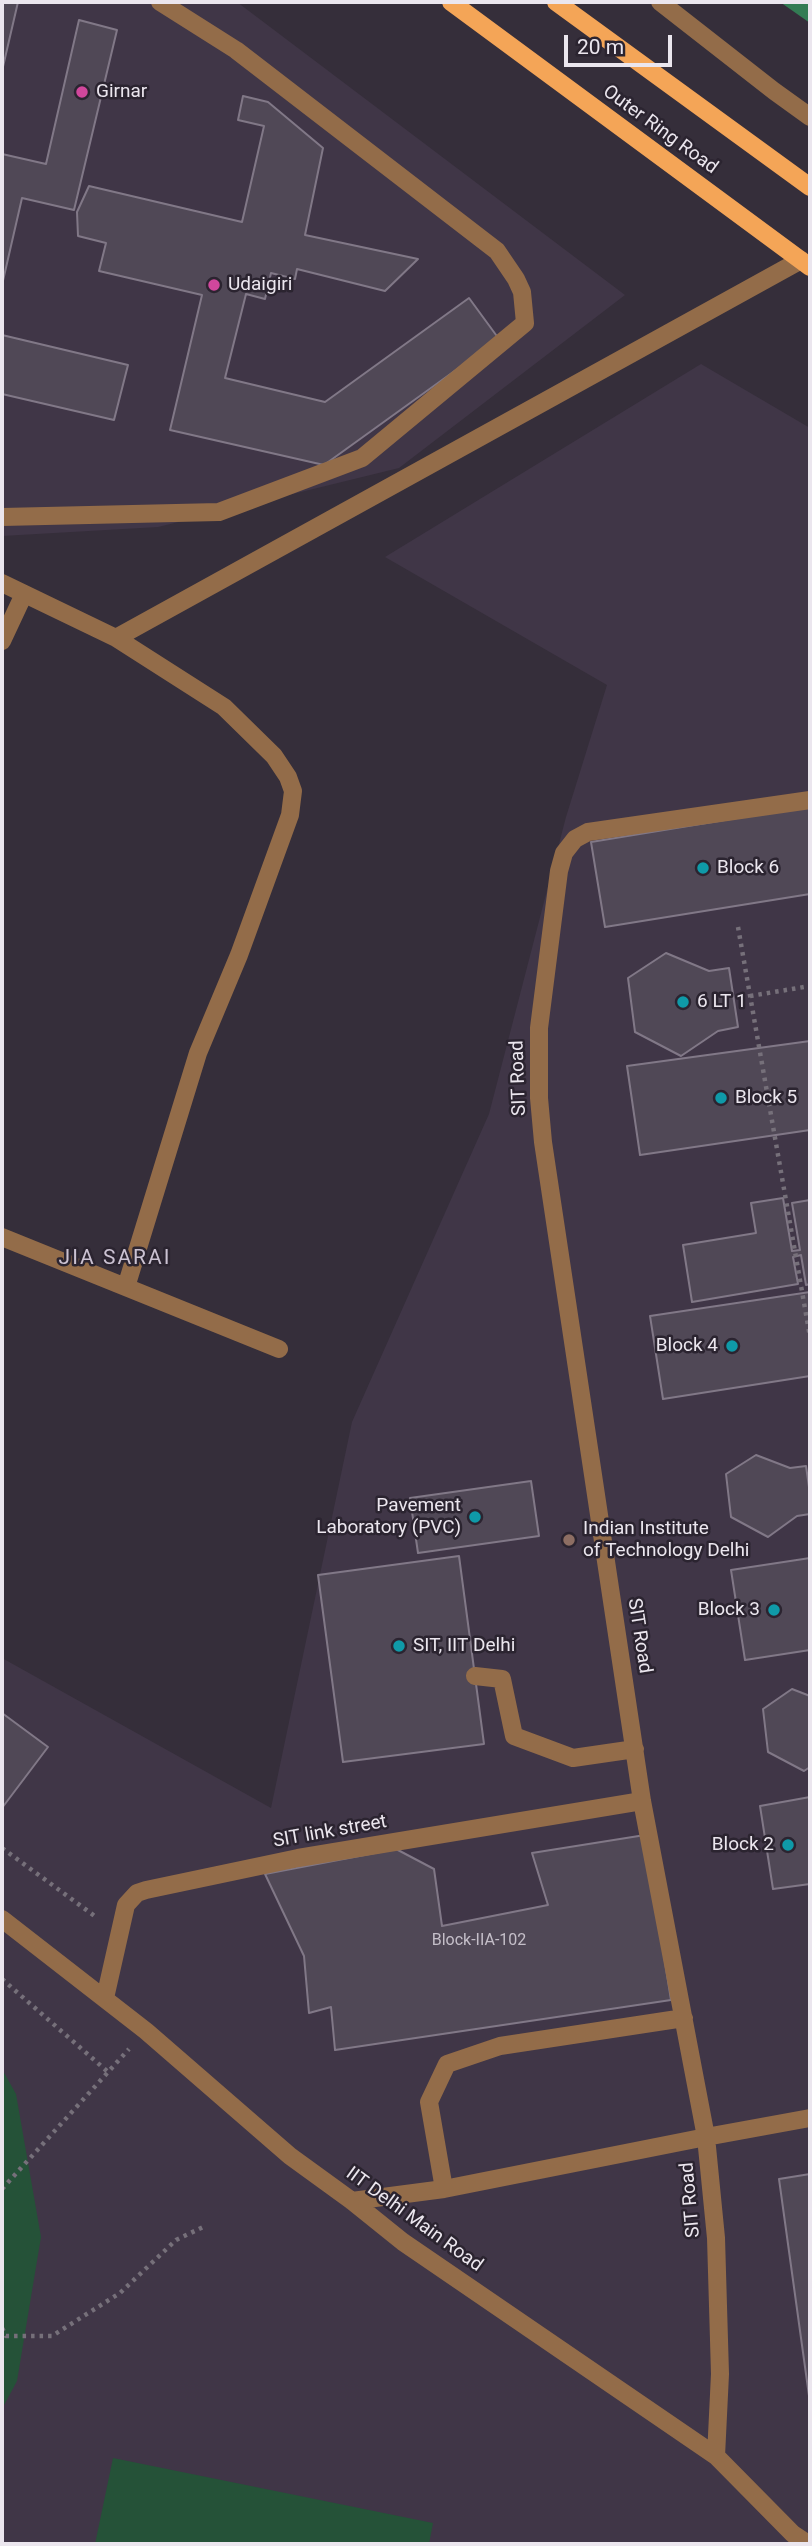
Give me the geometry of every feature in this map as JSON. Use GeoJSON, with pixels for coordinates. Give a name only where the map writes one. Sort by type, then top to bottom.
{"type":"FeatureCollection","features":[{"type":"Feature","properties":{"kind":"main road","name":"Outer Ring Road"},"geometry":{"type":"LineString","coordinates":[[451,2],[806,263]]}},
{"type":"Feature","properties":{"kind":"main road"},"geometry":{"type":"LineString","coordinates":[[556,2],[810,187]]}},
{"type":"Feature","properties":{"kind":"street"},"geometry":{"type":"LineString","coordinates":[[2,517],[219,512],[362,458],[525,323],[522,292],[497,251],[236,50],[160,2]]}},
{"type":"Feature","properties":{"kind":"street"},"geometry":{"type":"LineString","coordinates":[[660,2],[810,117]]}},
{"type":"Feature","properties":{"kind":"street"},"geometry":{"type":"LineString","coordinates":[[116,638],[806,263]]}},
{"type":"Feature","properties":{"kind":"street"},"geometry":{"type":"LineString","coordinates":[[2,583],[116,638],[224,708],[274,756],[288,777],[292,791],[290,815],[239,955],[198,1053],[127,1287]]}},
{"type":"Feature","properties":{"kind":"street"},"geometry":{"type":"LineString","coordinates":[[2,641],[24,594]]}},
{"type":"Feature","properties":{"kind":"street","name":"SIT Road"},"geometry":{"type":"LineString","coordinates":[[716,2456],[720,2374],[716,2238],[706,2137],[642,1801],[543,1142],[539,1098],[539,1028],[559,871],[564,853],[575,839],[588,832],[810,800]]}},
{"type":"Feature","properties":{"kind":"street"},"geometry":{"type":"LineString","coordinates":[[2,1237],[279,1349]]}},
{"type":"Feature","properties":{"kind":"street"},"geometry":{"type":"LineString","coordinates":[[475,1676],[502,1679],[514,1736],[573,1758],[635,1749]]}},
{"type":"Feature","properties":{"kind":"street","name":"SIT link street"},"geometry":{"type":"LineString","coordinates":[[105,1998],[126,1905],[137,1893],[298,1858],[642,1801]]}},
{"type":"Feature","properties":{"kind":"street","name":"IIT Delhi Main Road"},"geometry":{"type":"LineString","coordinates":[[2,1919],[146,2031],[289,2156],[403,2242],[716,2456],[796,2541]]}},
{"type":"Feature","properties":{"kind":"street"},"geometry":{"type":"LineString","coordinates":[[444,2189],[429,2102],[447,2064],[500,2046],[684,2018]]}},
{"type":"Feature","properties":{"kind":"street"},"geometry":{"type":"LineString","coordinates":[[352,2201],[444,2189],[810,2118]]}},
{"type":"Feature","properties":{"kind":"path"},"geometry":{"type":"LineString","coordinates":[[738,927],[810,1337]]}},
{"type":"Feature","properties":{"kind":"path"},"geometry":{"type":"LineString","coordinates":[[750,996],[810,986]]}},
{"type":"Feature","properties":{"kind":"path"},"geometry":{"type":"LineString","coordinates":[[2,1848],[119,1934]]}},
{"type":"Feature","properties":{"kind":"path"},"geometry":{"type":"LineString","coordinates":[[2,1979],[108,2072]]}},
{"type":"Feature","properties":{"kind":"path"},"geometry":{"type":"LineString","coordinates":[[2,2189],[146,2031]]}},
{"type":"Feature","properties":{"kind":"path"},"geometry":{"type":"LineString","coordinates":[[2,2328],[6,2336],[52,2336],[120,2293],[176,2239],[203,2227]]}},
{"type":"Feature","properties":{"kind":"shaded area"},"geometry":{"type":"Polygon","coordinates":[[[2,2],[237,2],[625,295],[399,468],[158,527],[2,536],[2,2]]]}},
{"type":"Feature","properties":{"kind":"shaded area","name":"Indian Institute of Technology Delhi"},"geometry":{"type":"Polygon","coordinates":[[[701,364],[810,428],[810,2544],[2,2544],[2,1658],[271,1808],[352,1422],[489,1114],[566,817],[607,685],[385,557],[701,364]]]}},
{"type":"Feature","properties":{"kind":"green space"},"geometry":{"type":"Polygon","coordinates":[[[780,2],[810,2],[810,23],[780,2]]]}},
{"type":"Feature","properties":{"kind":"green space"},"geometry":{"type":"Polygon","coordinates":[[[2,2069],[16,2094],[41,2237],[17,2381],[2,2409],[2,2069]]]}},
{"type":"Feature","properties":{"kind":"green space"},"geometry":{"type":"Polygon","coordinates":[[[113,2458],[433,2523],[429,2544],[95,2544],[113,2458]]]}},
{"type":"Feature","properties":{"kind":"building"},"geometry":{"type":"Polygon","coordinates":[[[2,2],[18,2],[2,71],[2,2]]]}},
{"type":"Feature","properties":{"kind":"building","name":"Girnar"},"geometry":{"type":"Polygon","coordinates":[[[79,20],[117,30],[74,210],[22,198],[2,285],[2,154],[46,164],[79,20]]]}},
{"type":"Feature","properties":{"kind":"building","name":"Udaigiri"},"geometry":{"type":"Polygon","coordinates":[[[243,96],[268,102],[323,148],[305,235],[418,259],[385,291],[297,269],[295,279],[271,273],[265,299],[246,294],[225,378],[325,402],[469,298],[499,339],[324,465],[170,430],[202,295],[99,271],[106,243],[78,236],[77,212],[89,186],[242,222],[264,126],[238,120],[243,96]]]}},
{"type":"Feature","properties":{"kind":"building"},"geometry":{"type":"Polygon","coordinates":[[[2,335],[128,365],[114,420],[2,394],[2,335]]]}},
{"type":"Feature","properties":{"kind":"building","name":"Block 6"},"geometry":{"type":"Polygon","coordinates":[[[810,806],[810,894],[605,927],[591,842],[810,806]]]}},
{"type":"Feature","properties":{"kind":"building","name":"6 LT 1"},"geometry":{"type":"Polygon","coordinates":[[[666,953],[709,971],[729,968],[738,1027],[718,1031],[681,1056],[635,1032],[628,978],[666,953]]]}},
{"type":"Feature","properties":{"kind":"building","name":"Block 5"},"geometry":{"type":"Polygon","coordinates":[[[810,1041],[810,1130],[640,1155],[627,1066],[810,1041]]]}},
{"type":"Feature","properties":{"kind":"building"},"geometry":{"type":"Polygon","coordinates":[[[783,1198],[792,1251],[800,1250],[792,1203],[810,1200],[810,1284],[806,1285],[801,1255],[793,1257],[798,1284],[692,1302],[683,1245],[756,1233],[751,1203],[783,1198]]]}},
{"type":"Feature","properties":{"kind":"building","name":"Block 4"},"geometry":{"type":"Polygon","coordinates":[[[810,1292],[810,1376],[663,1399],[650,1316],[810,1292]]]}},
{"type":"Feature","properties":{"kind":"building"},"geometry":{"type":"Polygon","coordinates":[[[756,1455],[790,1468],[806,1466],[810,1514],[797,1516],[768,1537],[731,1517],[726,1474],[756,1455]]]}},
{"type":"Feature","properties":{"kind":"building","name":"Pavement Laboratory (PVC)"},"geometry":{"type":"Polygon","coordinates":[[[531,1481],[539,1536],[418,1553],[410,1498],[531,1481]]]}},
{"type":"Feature","properties":{"kind":"building","name":"SIT, IIT Delhi"},"geometry":{"type":"Polygon","coordinates":[[[459,1556],[484,1744],[343,1762],[318,1575],[459,1556]]]}},
{"type":"Feature","properties":{"kind":"building","name":"Block 3"},"geometry":{"type":"Polygon","coordinates":[[[810,1558],[810,1650],[745,1660],[731,1570],[810,1558]]]}},
{"type":"Feature","properties":{"kind":"building"},"geometry":{"type":"Polygon","coordinates":[[[792,1689],[810,1696],[810,1767],[804,1771],[768,1752],[763,1709],[792,1689]]]}},
{"type":"Feature","properties":{"kind":"building"},"geometry":{"type":"Polygon","coordinates":[[[2,1713],[48,1747],[2,1808],[2,1713]]]}},
{"type":"Feature","properties":{"kind":"building","name":"Block 2"},"geometry":{"type":"Polygon","coordinates":[[[810,1797],[810,1884],[773,1889],[760,1806],[810,1797]]]}},
{"type":"Feature","properties":{"kind":"building"},"geometry":{"type":"Polygon","coordinates":[[[645,1835],[671,2000],[335,2050],[331,2007],[309,2013],[304,1956],[265,1874],[396,1849],[434,1869],[442,1926],[548,1905],[532,1853],[645,1835]]]}},
{"type":"Feature","properties":{"kind":"building"},"geometry":{"type":"Polygon","coordinates":[[[810,2174],[810,2403],[779,2179],[810,2174]]]}},
{"type":"Feature","properties":{"kind":"place","name":"Girnar"},"geometry":{"type":"Point","coordinates":[82,92]}},
{"type":"Feature","properties":{"kind":"place","name":"Udaigiri"},"geometry":{"type":"Point","coordinates":[214,285]}},
{"type":"Feature","properties":{"kind":"place","name":"Block 6"},"geometry":{"type":"Point","coordinates":[703,868]}},
{"type":"Feature","properties":{"kind":"place","name":"6 LT 1"},"geometry":{"type":"Point","coordinates":[683,1002]}},
{"type":"Feature","properties":{"kind":"place","name":"Block 5"},"geometry":{"type":"Point","coordinates":[721,1098]}},
{"type":"Feature","properties":{"kind":"place","name":"Block 4"},"geometry":{"type":"Point","coordinates":[732,1346]}},
{"type":"Feature","properties":{"kind":"place","name":"Pavement Laboratory (PVC)"},"geometry":{"type":"Point","coordinates":[475,1517]}},
{"type":"Feature","properties":{"kind":"place","name":"Indian Institute of Technology Delhi"},"geometry":{"type":"Point","coordinates":[569,1540]}},
{"type":"Feature","properties":{"kind":"place","name":"Block 3"},"geometry":{"type":"Point","coordinates":[774,1610]}},
{"type":"Feature","properties":{"kind":"place","name":"SIT, IIT Delhi"},"geometry":{"type":"Point","coordinates":[399,1646]}},
{"type":"Feature","properties":{"kind":"place","name":"Block 2"},"geometry":{"type":"Point","coordinates":[788,1845]}},
{"type":"Feature","properties":{"kind":"district","name":"JIA SARAI"},"geometry":{"type":"Point","coordinates":[115,1259]}}]}
